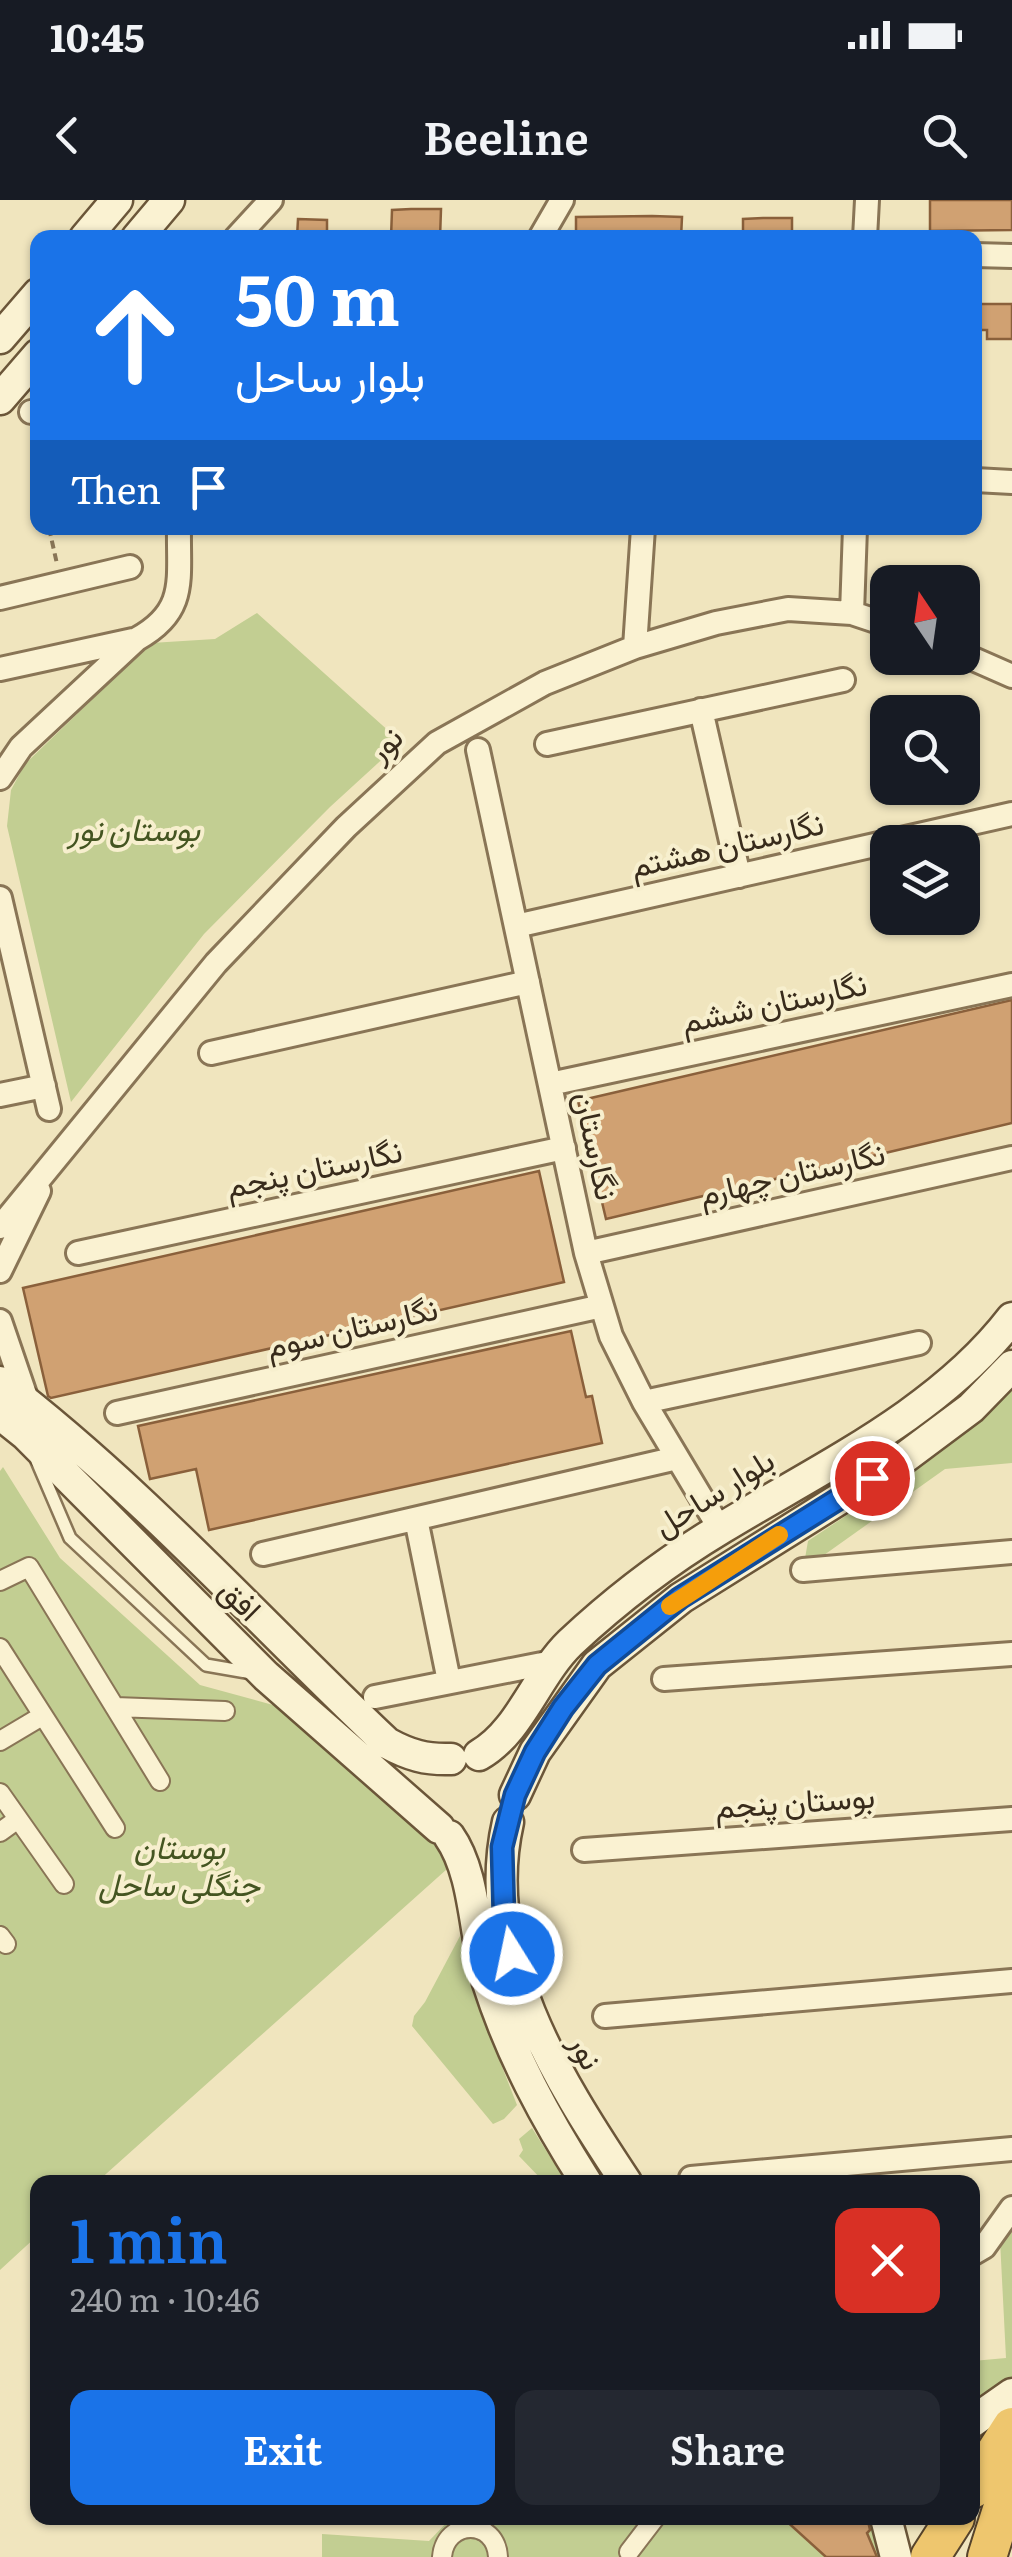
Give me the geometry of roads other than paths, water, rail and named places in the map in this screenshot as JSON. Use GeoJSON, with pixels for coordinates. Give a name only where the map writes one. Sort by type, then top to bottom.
{"type":"FeatureCollection","features":[{"type":"Feature","properties":{"kind":"highway"},"geometry":{"type":"LineString","coordinates":[[980,2476],[1012,2426]]}},
{"type":"Feature","properties":{"kind":"highway"},"geometry":{"type":"LineString","coordinates":[[987,2557],[1012,2478]]}},
{"type":"Feature","properties":{"kind":"highway"},"geometry":{"type":"LineString","coordinates":[[930,2557],[951,2525]]}},
{"type":"Feature","properties":{"kind":"main road"},"geometry":{"type":"LineString","coordinates":[[92,230],[117,200]]}},
{"type":"Feature","properties":{"kind":"main road"},"geometry":{"type":"LineString","coordinates":[[144,230],[169,200]]}},
{"type":"Feature","properties":{"kind":"main road"},"geometry":{"type":"LineString","coordinates":[[0,338],[30,303]]}},
{"type":"Feature","properties":{"kind":"main road"},"geometry":{"type":"LineString","coordinates":[[0,399],[30,364]]}},
{"type":"Feature","properties":{"kind":"main road","name":"بلوار ساحل"},"geometry":{"type":"LineString","coordinates":[[465,1757],[494,1747],[566,1647],[619,1599],[720,1529],[883,1431],[946,1384],[1009,1326]]}},
{"type":"Feature","properties":{"kind":"main road"},"geometry":{"type":"LineString","coordinates":[[511,1809],[512,1781],[504,1769],[465,1757],[439,1768],[427,1792],[427,1805],[444,1832],[474,1842],[487,1840],[511,1809],[535,1752],[597,1665],[680,1598],[900,1461],[971,1408],[1012,1366]]}},
{"type":"Feature","properties":{"kind":"main road","name":"افق"},"geometry":{"type":"LineString","coordinates":[[0,1382],[25,1434],[266,1676],[444,1832]]}},
{"type":"Feature","properties":{"kind":"main road","name":"افق"},"geometry":{"type":"LineString","coordinates":[[14,1409],[188,1546],[283,1645],[387,1743],[408,1755],[429,1760],[465,1757]]}},
{"type":"Feature","properties":{"kind":"main road","name":"نور"},"geometry":{"type":"LineString","coordinates":[[511,1809],[502,1847],[504,1918],[523,1992],[571,2098],[621,2175]]}},
{"type":"Feature","properties":{"kind":"main road","name":"نور"},"geometry":{"type":"LineString","coordinates":[[444,1832],[464,1862],[486,1978],[501,2022],[544,2114],[582,2175]]}},
{"type":"Feature","properties":{"kind":"main road"},"geometry":{"type":"LineString","coordinates":[[980,2416],[1012,2394]]}},
{"type":"Feature","properties":{"kind":"main road"},"geometry":{"type":"LineString","coordinates":[[888,2525],[896,2557]]}},
{"type":"Feature","properties":{"kind":"street"},"geometry":{"type":"LineString","coordinates":[[243,230],[271,200]]}},
{"type":"Feature","properties":{"kind":"street"},"geometry":{"type":"LineString","coordinates":[[545,230],[562,200]]}},
{"type":"Feature","properties":{"kind":"street"},"geometry":{"type":"LineString","coordinates":[[862,230],[866,200]]}},
{"type":"Feature","properties":{"kind":"street"},"geometry":{"type":"LineString","coordinates":[[982,255],[1012,256]]}},
{"type":"Feature","properties":{"kind":"street"},"geometry":{"type":"LineString","coordinates":[[982,480],[1012,482]]}},
{"type":"Feature","properties":{"kind":"street"},"geometry":{"type":"LineString","coordinates":[[0,778],[21,746],[136,639],[168,616],[176,599],[180,535]]}},
{"type":"Feature","properties":{"kind":"street"},"geometry":{"type":"LineString","coordinates":[[635,647],[642,535]]}},
{"type":"Feature","properties":{"kind":"street"},"geometry":{"type":"LineString","coordinates":[[852,613],[855,535]]}},
{"type":"Feature","properties":{"kind":"street"},"geometry":{"type":"LineString","coordinates":[[0,598],[130,567]]}},
{"type":"Feature","properties":{"kind":"street","name":"نور"},"geometry":{"type":"LineString","coordinates":[[58,1152],[216,963],[346,827],[437,743],[545,683],[635,647],[788,609],[852,613],[870,619]]}},
{"type":"Feature","properties":{"kind":"street"},"geometry":{"type":"LineString","coordinates":[[0,669],[136,639]]}},
{"type":"Feature","properties":{"kind":"street"},"geometry":{"type":"LineString","coordinates":[[980,662],[1012,676]]}},
{"type":"Feature","properties":{"kind":"street"},"geometry":{"type":"LineString","coordinates":[[546,744],[842,680]]}},
{"type":"Feature","properties":{"kind":"street"},"geometry":{"type":"LineString","coordinates":[[701,710],[739,876]]}},
{"type":"Feature","properties":{"kind":"street","name":"نگارستان"},"geometry":{"type":"LineString","coordinates":[[478,750],[586,1253],[611,1336],[644,1402],[720,1529]]}},
{"type":"Feature","properties":{"kind":"street","name":"نگارستان هشتم"},"geometry":{"type":"LineString","coordinates":[[516,926],[1012,814]]}},
{"type":"Feature","properties":{"kind":"street"},"geometry":{"type":"LineString","coordinates":[[0,898],[2,925],[46,1098],[0,1096]]}},
{"type":"Feature","properties":{"kind":"street"},"geometry":{"type":"LineString","coordinates":[[211,1053],[528,982]]}},
{"type":"Feature","properties":{"kind":"street","name":"نگارستان ششم"},"geometry":{"type":"LineString","coordinates":[[550,1084],[1012,985]]}},
{"type":"Feature","properties":{"kind":"street","name":"نگارستان پنجم"},"geometry":{"type":"LineString","coordinates":[[78,1254],[564,1148]]}},
{"type":"Feature","properties":{"kind":"street"},"geometry":{"type":"LineString","coordinates":[[0,1227],[58,1152]]}},
{"type":"Feature","properties":{"kind":"street"},"geometry":{"type":"LineString","coordinates":[[0,1271],[58,1152]]}},
{"type":"Feature","properties":{"kind":"street","name":"نگارستان چهارم"},"geometry":{"type":"LineString","coordinates":[[586,1253],[1012,1158]]}},
{"type":"Feature","properties":{"kind":"street","name":"نگارستان سوم"},"geometry":{"type":"LineString","coordinates":[[117,1414],[602,1306]]}},
{"type":"Feature","properties":{"kind":"street"},"geometry":{"type":"LineString","coordinates":[[0,1321],[14,1409]]}},
{"type":"Feature","properties":{"kind":"street"},"geometry":{"type":"LineString","coordinates":[[644,1402],[919,1344]]}},
{"type":"Feature","properties":{"kind":"street"},"geometry":{"type":"LineString","coordinates":[[264,1554],[677,1458]]}},
{"type":"Feature","properties":{"kind":"street"},"geometry":{"type":"LineString","coordinates":[[416,1518],[449,1681]]}},
{"type":"Feature","properties":{"kind":"street"},"geometry":{"type":"LineString","coordinates":[[803,1570],[1012,1552]]}},
{"type":"Feature","properties":{"kind":"street"},"geometry":{"type":"LineString","coordinates":[[0,1581],[29,1566],[160,1781]]}},
{"type":"Feature","properties":{"kind":"street"},"geometry":{"type":"LineString","coordinates":[[0,1648],[116,1828]]}},
{"type":"Feature","properties":{"kind":"street"},"geometry":{"type":"LineString","coordinates":[[664,1678],[1012,1654]]}},
{"type":"Feature","properties":{"kind":"street"},"geometry":{"type":"LineString","coordinates":[[375,1697],[542,1664]]}},
{"type":"Feature","properties":{"kind":"street"},"geometry":{"type":"LineString","coordinates":[[115,1706],[225,1712]]}},
{"type":"Feature","properties":{"kind":"street"},"geometry":{"type":"LineString","coordinates":[[0,1740],[42,1716]]}},
{"type":"Feature","properties":{"kind":"street"},"geometry":{"type":"LineString","coordinates":[[0,1793],[64,1884]]}},
{"type":"Feature","properties":{"kind":"street"},"geometry":{"type":"LineString","coordinates":[[0,1832],[18,1819]]}},
{"type":"Feature","properties":{"kind":"street","name":"بوستان پنجم"},"geometry":{"type":"LineString","coordinates":[[584,1850],[1012,1819]]}},
{"type":"Feature","properties":{"kind":"street"},"geometry":{"type":"LineString","coordinates":[[605,2016],[1012,1981]]}},
{"type":"Feature","properties":{"kind":"street"},"geometry":{"type":"LineString","coordinates":[[723,2175],[1012,2148]]}},
{"type":"Feature","properties":{"kind":"street"},"geometry":{"type":"LineString","coordinates":[[980,2249],[1012,2208]]}},
{"type":"Feature","properties":{"kind":"street"},"geometry":{"type":"LineString","coordinates":[[629,2552],[650,2525]]}},
{"type":"Feature","properties":{"kind":"street"},"geometry":{"type":"LineString","coordinates":[[442,2557],[447,2538],[472,2526],[495,2540],[498,2557]]}},
{"type":"Feature","properties":{"kind":"lane"},"geometry":{"type":"LineString","coordinates":[[25,1434],[70,1538],[206,1665],[266,1676]]}},
{"type":"Feature","properties":{"kind":"park label","name":"بوستان نور"},"geometry":{"type":"Point","coordinates":[134,830]}},
{"type":"Feature","properties":{"kind":"park label","name":"بوستان جنگلی ساحل"},"geometry":{"type":"Point","coordinates":[179,1866]}}]}
